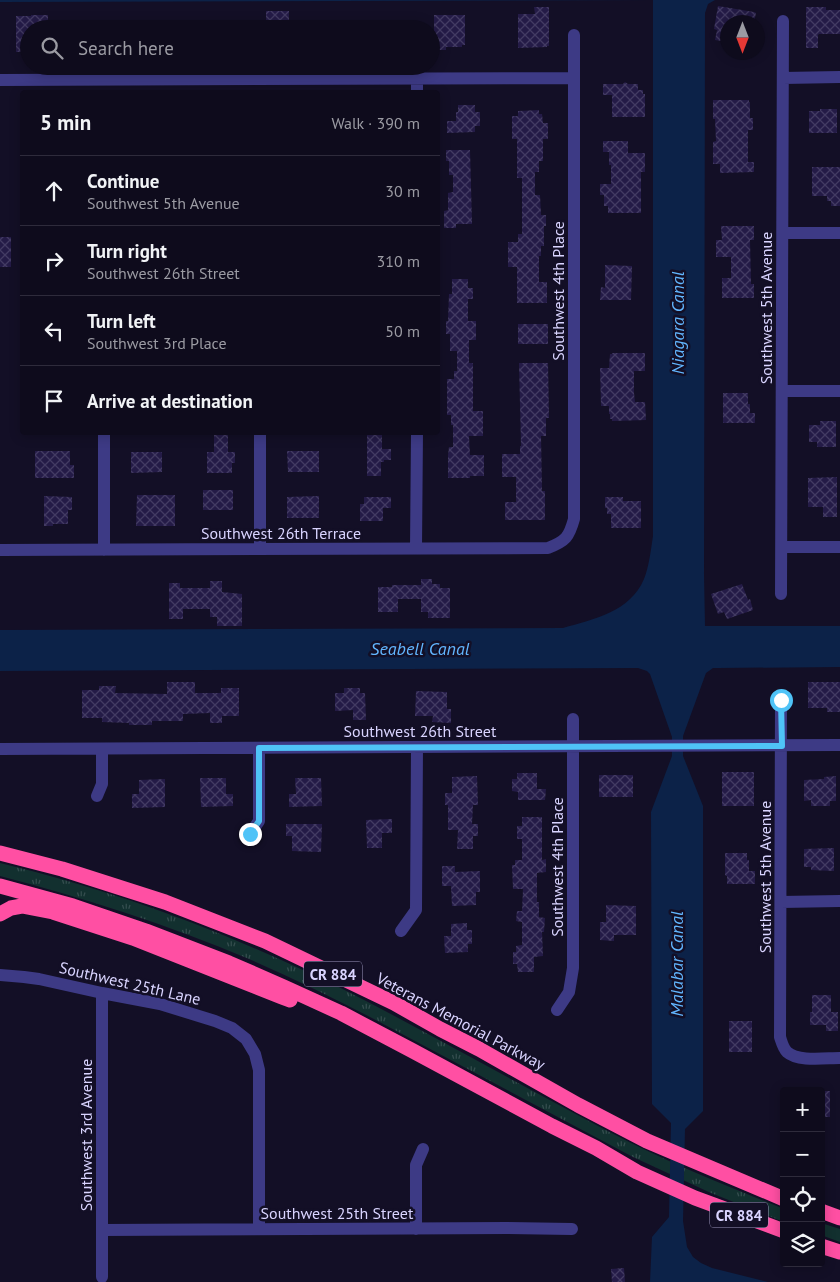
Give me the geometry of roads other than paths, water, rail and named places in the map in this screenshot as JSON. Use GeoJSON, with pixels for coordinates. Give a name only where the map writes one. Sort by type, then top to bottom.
{"type":"FeatureCollection","features":[{"type":"Feature","properties":{"kind":"highway","name":"Veterans Memorial Parkway"},"geometry":{"type":"LineString","coordinates":[[2,851],[164,902],[265,941],[394,1003],[647,1141],[780,1196]]}},
{"type":"Feature","properties":{"kind":"highway","name":"CR 884"},"geometry":{"type":"LineString","coordinates":[[0,886],[73,906],[146,931],[229,963],[341,1013],[596,1148],[637,1172],[695,1198],[780,1230]]}},
{"type":"Feature","properties":{"kind":"highway"},"geometry":{"type":"LineString","coordinates":[[0,914],[11,908],[22,906],[53,912],[133,938],[282,997],[341,1013]]}},
{"type":"Feature","properties":{"kind":"highway"},"geometry":{"type":"LineString","coordinates":[[825,1212],[840,1218]]}},
{"type":"Feature","properties":{"kind":"highway"},"geometry":{"type":"LineString","coordinates":[[825,1247],[840,1252]]}},
{"type":"Feature","properties":{"kind":"street","name":"Southwest 5th Avenue"},"geometry":{"type":"LineString","coordinates":[[782,594],[783,21]]}},
{"type":"Feature","properties":{"kind":"street","name":"Southwest 4th Place"},"geometry":{"type":"LineString","coordinates":[[561,543],[570,533],[574,519],[574,36]]}},
{"type":"Feature","properties":{"kind":"street"},"geometry":{"type":"LineString","coordinates":[[783,78],[840,77]]}},
{"type":"Feature","properties":{"kind":"street"},"geometry":{"type":"LineString","coordinates":[[0,80],[104,86],[261,79],[574,78]]}},
{"type":"Feature","properties":{"kind":"street"},"geometry":{"type":"LineString","coordinates":[[261,79],[261,90]]}},
{"type":"Feature","properties":{"kind":"street"},"geometry":{"type":"LineString","coordinates":[[417,79],[417,90]]}},
{"type":"Feature","properties":{"kind":"street"},"geometry":{"type":"LineString","coordinates":[[783,234],[840,234]]}},
{"type":"Feature","properties":{"kind":"street"},"geometry":{"type":"LineString","coordinates":[[782,391],[840,391]]}},
{"type":"Feature","properties":{"kind":"street"},"geometry":{"type":"LineString","coordinates":[[104,435],[104,550]]}},
{"type":"Feature","properties":{"kind":"street"},"geometry":{"type":"LineString","coordinates":[[260,435],[260,549]]}},
{"type":"Feature","properties":{"kind":"street"},"geometry":{"type":"LineString","coordinates":[[416,548],[417,435]]}},
{"type":"Feature","properties":{"kind":"street","name":"Southwest 26th Terrace"},"geometry":{"type":"LineString","coordinates":[[0,550],[548,548],[561,543]]}},
{"type":"Feature","properties":{"kind":"street"},"geometry":{"type":"LineString","coordinates":[[782,547],[840,547]]}},
{"type":"Feature","properties":{"kind":"street","name":"Southwest 5th Avenue"},"geometry":{"type":"LineString","coordinates":[[781,700],[780,1037],[782,1045],[787,1052],[795,1057],[840,1058]]}},
{"type":"Feature","properties":{"kind":"street","name":"Southwest 4th Place"},"geometry":{"type":"LineString","coordinates":[[556,1010],[569,992],[572,968],[573,719]]}},
{"type":"Feature","properties":{"kind":"street","name":"Southwest 26th Street"},"geometry":{"type":"LineString","coordinates":[[0,749],[840,746]]}},
{"type":"Feature","properties":{"kind":"street"},"geometry":{"type":"LineString","coordinates":[[401,931],[416,910],[417,747]]}},
{"type":"Feature","properties":{"kind":"street"},"geometry":{"type":"LineString","coordinates":[[98,796],[102,784],[102,748]]}},
{"type":"Feature","properties":{"kind":"street"},"geometry":{"type":"LineString","coordinates":[[250,834],[259,821],[259,748]]}},
{"type":"Feature","properties":{"kind":"street"},"geometry":{"type":"LineString","coordinates":[[781,902],[840,902]]}},
{"type":"Feature","properties":{"kind":"street","name":"Southwest 25th Lane"},"geometry":{"type":"LineString","coordinates":[[0,976],[24,976],[160,1004],[232,1028],[246,1040],[255,1054],[260,1070],[259,1229]]}},
{"type":"Feature","properties":{"kind":"street","name":"Southwest 3rd Avenue"},"geometry":{"type":"LineString","coordinates":[[102,993],[102,1277]]}},
{"type":"Feature","properties":{"kind":"street"},"geometry":{"type":"LineString","coordinates":[[416,1229],[416,1165],[423,1149]]}},
{"type":"Feature","properties":{"kind":"street","name":"Southwest 25th Street"},"geometry":{"type":"LineString","coordinates":[[102,1230],[572,1229]]}},
{"type":"Feature","properties":{"kind":"water"},"geometry":{"type":"Polygon","coordinates":[[[0,0],[653,0],[0,2],[0,0]]]}},
{"type":"Feature","properties":{"kind":"water"},"geometry":{"type":"Polygon","coordinates":[[[653,0],[715,0],[708,4],[705,13],[705,626],[840,626],[840,667],[713,668],[706,673],[683,736],[683,756],[703,806],[703,1111],[685,1129],[683,1221],[687,1247],[693,1257],[712,1268],[768,1282],[650,1282],[652,1237],[669,1217],[671,1123],[652,1104],[651,812],[672,756],[672,737],[650,674],[647,671],[638,668],[0,671],[0,630],[563,628],[599,617],[620,607],[630,599],[644,579],[649,564],[653,536],[653,0]]]}},
{"type":"Feature","properties":{"kind":"water label","name":"Niagara Canal"},"geometry":{"type":"Point","coordinates":[677,323]}},
{"type":"Feature","properties":{"kind":"water label","name":"Seabell Canal"},"geometry":{"type":"Point","coordinates":[420,648]}},
{"type":"Feature","properties":{"kind":"water label","name":"Malabar Canal"},"geometry":{"type":"Point","coordinates":[676,964]}}]}
